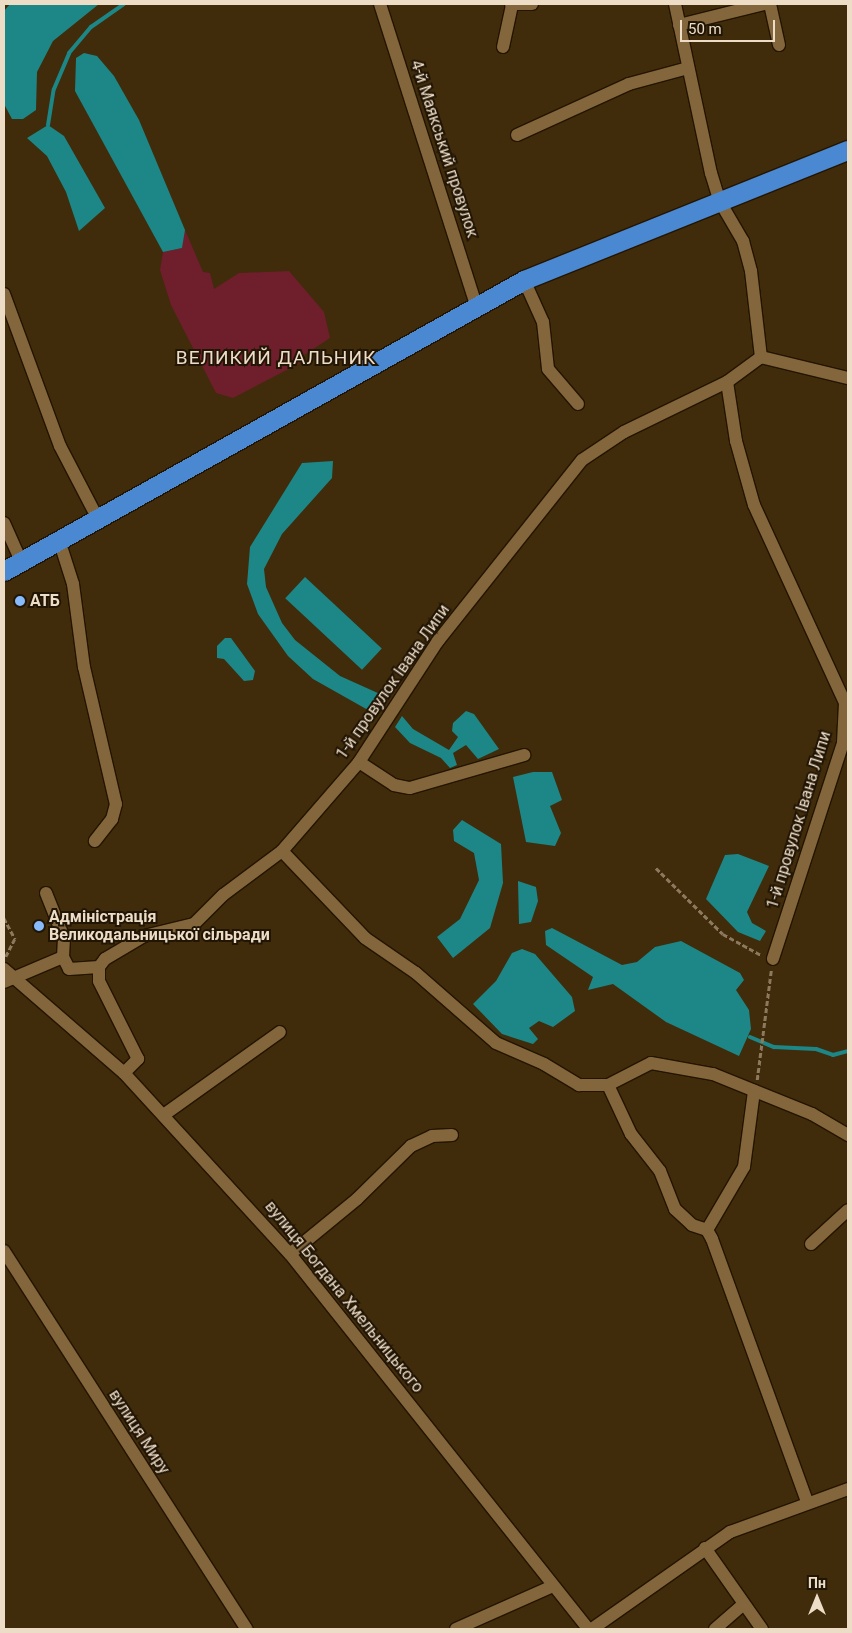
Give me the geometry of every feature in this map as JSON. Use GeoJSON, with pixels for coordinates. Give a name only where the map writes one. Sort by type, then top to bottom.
{"type":"FeatureCollection","features":[{"type":"Feature","properties":{"kind":"highway"},"geometry":{"type":"LineString","coordinates":[[4,571],[476,305],[524,280],[719,200],[848,150]]}},
{"type":"Feature","properties":{"kind":"street","name":"4-й Маякський провулок"},"geometry":{"type":"LineString","coordinates":[[380,4],[476,305]]}},
{"type":"Feature","properties":{"kind":"street"},"geometry":{"type":"LineString","coordinates":[[503,47],[512,5],[532,4]]}},
{"type":"Feature","properties":{"kind":"street"},"geometry":{"type":"LineString","coordinates":[[675,4],[719,200],[743,241],[761,357],[848,378]]}},
{"type":"Feature","properties":{"kind":"street"},"geometry":{"type":"LineString","coordinates":[[680,24],[764,4]]}},
{"type":"Feature","properties":{"kind":"street"},"geometry":{"type":"LineString","coordinates":[[770,4],[779,45]]}},
{"type":"Feature","properties":{"kind":"street"},"geometry":{"type":"LineString","coordinates":[[517,135],[629,84],[688,68]]}},
{"type":"Feature","properties":{"kind":"street"},"geometry":{"type":"LineString","coordinates":[[524,280],[543,322],[548,369],[578,404]]}},
{"type":"Feature","properties":{"kind":"street"},"geometry":{"type":"LineString","coordinates":[[4,294],[60,446],[98,519]]}},
{"type":"Feature","properties":{"kind":"street","name":"1-й провулок Івана Липи"},"geometry":{"type":"LineString","coordinates":[[99,967],[113,953],[144,936],[194,924],[223,895],[282,851],[359,762],[399,705],[438,641],[582,460],[624,432],[727,382],[761,357]]}},
{"type":"Feature","properties":{"kind":"street","name":"1-й провулок Івана Липи"},"geometry":{"type":"LineString","coordinates":[[727,382],[736,441],[754,505],[845,703],[843,743],[773,959]]}},
{"type":"Feature","properties":{"kind":"street"},"geometry":{"type":"LineString","coordinates":[[4,523],[21,561]]}},
{"type":"Feature","properties":{"kind":"street"},"geometry":{"type":"LineString","coordinates":[[59,540],[73,584],[84,668],[116,804],[112,819],[95,840]]}},
{"type":"Feature","properties":{"kind":"street"},"geometry":{"type":"LineString","coordinates":[[359,762],[394,785],[410,788],[524,755]]}},
{"type":"Feature","properties":{"kind":"street"},"geometry":{"type":"LineString","coordinates":[[282,851],[365,938],[416,973],[496,1043],[579,1085],[608,1085],[650,1062],[713,1074],[812,1114],[848,1135]]}},
{"type":"Feature","properties":{"kind":"street"},"geometry":{"type":"LineString","coordinates":[[46,893],[64,938],[63,957],[69,969],[99,967],[101,986],[138,1058],[124,1073]]}},
{"type":"Feature","properties":{"kind":"street"},"geometry":{"type":"LineString","coordinates":[[6,976],[63,957]]}},
{"type":"Feature","properties":{"kind":"street","name":"вулиця Богдана Хмельницького"},"geometry":{"type":"LineString","coordinates":[[6,976],[124,1073],[165,1114],[290,1254],[588,1629]]}},
{"type":"Feature","properties":{"kind":"street"},"geometry":{"type":"LineString","coordinates":[[165,1114],[280,1032]]}},
{"type":"Feature","properties":{"kind":"street"},"geometry":{"type":"LineString","coordinates":[[608,1085],[631,1134],[660,1171],[675,1209],[692,1225],[707,1230]]}},
{"type":"Feature","properties":{"kind":"street"},"geometry":{"type":"LineString","coordinates":[[707,1230],[744,1167],[754,1091]]}},
{"type":"Feature","properties":{"kind":"street"},"geometry":{"type":"LineString","coordinates":[[290,1254],[357,1199],[411,1146],[432,1136],[452,1135]]}},
{"type":"Feature","properties":{"kind":"street"},"geometry":{"type":"LineString","coordinates":[[811,1244],[848,1210]]}},
{"type":"Feature","properties":{"kind":"street"},"geometry":{"type":"LineString","coordinates":[[707,1230],[807,1501]]}},
{"type":"Feature","properties":{"kind":"street","name":"вулиця Миру"},"geometry":{"type":"LineString","coordinates":[[4,1251],[247,1629]]}},
{"type":"Feature","properties":{"kind":"street"},"geometry":{"type":"LineString","coordinates":[[592,1629],[705,1548],[750,1522],[807,1501],[848,1489]]}},
{"type":"Feature","properties":{"kind":"street"},"geometry":{"type":"LineString","coordinates":[[705,1548],[762,1629]]}},
{"type":"Feature","properties":{"kind":"street"},"geometry":{"type":"LineString","coordinates":[[456,1629],[553,1586]]}},
{"type":"Feature","properties":{"kind":"street"},"geometry":{"type":"LineString","coordinates":[[715,1629],[744,1604]]}},
{"type":"Feature","properties":{"kind":"path"},"geometry":{"type":"LineString","coordinates":[[656,868],[723,934],[773,959],[754,1091]]}},
{"type":"Feature","properties":{"kind":"path"},"geometry":{"type":"LineString","coordinates":[[4,918],[15,938],[4,960]]}},
{"type":"Feature","properties":{"kind":"shaded area"},"geometry":{"type":"Polygon","coordinates":[[[185,230],[203,272],[210,273],[214,289],[239,273],[289,271],[324,312],[330,338],[304,355],[302,362],[233,398],[216,393],[171,305],[160,270],[163,252],[182,248],[185,230]]]}},
{"type":"Feature","properties":{"kind":"water"},"geometry":{"type":"Polygon","coordinates":[[[10,4],[99,4],[53,41],[37,72],[36,110],[23,119],[12,119],[4,104],[4,11],[10,4]]]}},
{"type":"Feature","properties":{"kind":"water"},"geometry":{"type":"Polygon","coordinates":[[[84,53],[97,56],[114,76],[139,120],[185,230],[182,248],[163,252],[75,91],[76,58],[84,53]]]}},
{"type":"Feature","properties":{"kind":"water"},"geometry":{"type":"Polygon","coordinates":[[[48,125],[64,136],[105,208],[79,231],[66,192],[47,156],[27,138],[48,125]]]}},
{"type":"Feature","properties":{"kind":"water"},"geometry":{"type":"Polygon","coordinates":[[[333,461],[332,478],[282,534],[264,569],[266,587],[282,623],[295,640],[340,676],[380,694],[379,705],[368,710],[313,679],[288,656],[258,614],[247,584],[250,547],[302,463],[333,461]]]}},
{"type":"Feature","properties":{"kind":"water"},"geometry":{"type":"Polygon","coordinates":[[[305,577],[382,649],[362,670],[285,598],[305,577]]]}},
{"type":"Feature","properties":{"kind":"water"},"geometry":{"type":"Polygon","coordinates":[[[225,638],[231,638],[255,671],[253,680],[244,681],[224,659],[217,658],[217,646],[225,638]]]}},
{"type":"Feature","properties":{"kind":"water"},"geometry":{"type":"Polygon","coordinates":[[[466,711],[474,714],[499,749],[478,759],[466,745],[453,753],[457,765],[450,768],[441,758],[410,743],[395,727],[402,716],[413,729],[449,750],[458,737],[452,731],[453,723],[466,711]]]}},
{"type":"Feature","properties":{"kind":"water"},"geometry":{"type":"Polygon","coordinates":[[[533,772],[552,772],[562,800],[550,806],[561,833],[555,846],[526,842],[513,777],[533,772]]]}},
{"type":"Feature","properties":{"kind":"water"},"geometry":{"type":"Polygon","coordinates":[[[462,820],[501,844],[503,883],[490,928],[453,958],[437,937],[460,919],[479,880],[474,853],[454,841],[453,830],[462,820]]]}},
{"type":"Feature","properties":{"kind":"water"},"geometry":{"type":"Polygon","coordinates":[[[738,854],[769,866],[747,912],[752,923],[766,931],[760,941],[738,932],[706,899],[725,855],[738,854]]]}},
{"type":"Feature","properties":{"kind":"water"},"geometry":{"type":"Polygon","coordinates":[[[518,881],[536,887],[538,901],[531,922],[519,924],[518,881]]]}},
{"type":"Feature","properties":{"kind":"water"},"geometry":{"type":"Polygon","coordinates":[[[552,928],[622,965],[637,962],[655,947],[681,941],[740,973],[744,980],[736,990],[749,1010],[751,1029],[739,1056],[666,1022],[613,984],[588,990],[593,977],[546,945],[545,931],[552,928]]]}},
{"type":"Feature","properties":{"kind":"water"},"geometry":{"type":"Polygon","coordinates":[[[522,949],[535,954],[572,997],[575,1011],[553,1027],[539,1021],[529,1028],[538,1039],[533,1044],[502,1034],[473,1004],[496,981],[512,953],[522,949]]]}},
{"type":"Feature","properties":{"kind":"waterway"},"geometry":{"type":"LineString","coordinates":[[48,125],[54,89],[69,53],[91,27],[124,4]]}},
{"type":"Feature","properties":{"kind":"waterway"},"geometry":{"type":"LineString","coordinates":[[750,1037],[774,1047],[816,1049],[833,1055],[848,1051]]}},
{"type":"Feature","properties":{"kind":"place","name":"АТБ"},"geometry":{"type":"Point","coordinates":[20,601]}},
{"type":"Feature","properties":{"kind":"place","name":"Адміністрація Великодальницької сільради"},"geometry":{"type":"Point","coordinates":[39,926]}},
{"type":"Feature","properties":{"kind":"district","name":"ВЕЛИКИЙ ДАЛЬНИК"},"geometry":{"type":"Point","coordinates":[276,358]}}]}
